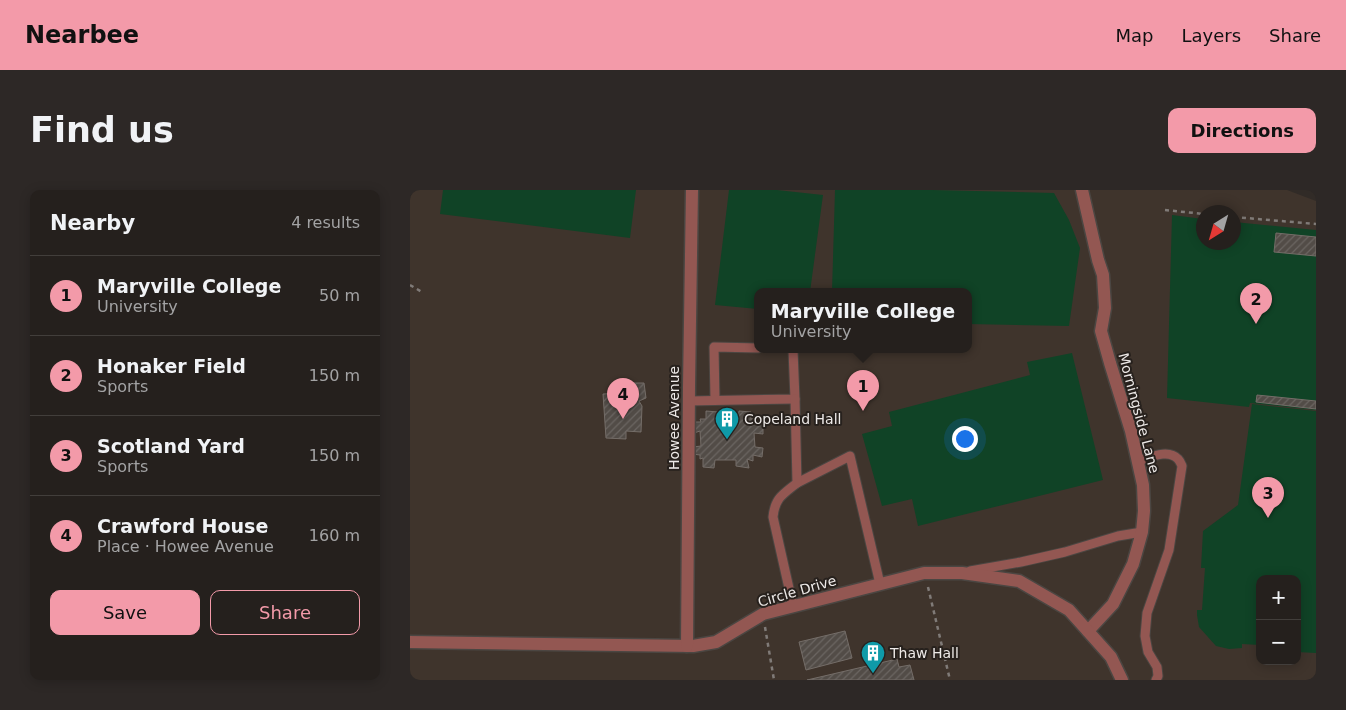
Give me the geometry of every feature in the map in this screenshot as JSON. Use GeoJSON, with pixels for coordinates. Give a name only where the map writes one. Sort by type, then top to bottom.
{"type":"FeatureCollection","features":[{"type":"Feature","properties":{"kind":"street","name":"Howee Avenue"},"geometry":{"type":"LineString","coordinates":[[687,646],[692,190]]}},
{"type":"Feature","properties":{"kind":"street","name":"Morningside Lane"},"geometry":{"type":"LineString","coordinates":[[1082,190],[1103,275],[1105,308],[1101,331],[1131,431],[1143,485],[1144,511],[1142,532],[1133,564],[1113,604],[1088,631]]}},
{"type":"Feature","properties":{"kind":"street","name":"Circle Drive"},"geometry":{"type":"LineString","coordinates":[[410,642],[693,646],[716,642],[762,614],[924,573],[962,573],[1019,581],[1069,610],[1111,657],[1122,680]]}},
{"type":"Feature","properties":{"kind":"lane"},"geometry":{"type":"LineString","coordinates":[[715,400],[714,347],[754,348]]}},
{"type":"Feature","properties":{"kind":"lane"},"geometry":{"type":"LineString","coordinates":[[793,353],[797,483]]}},
{"type":"Feature","properties":{"kind":"lane"},"geometry":{"type":"LineString","coordinates":[[689,400],[795,399]]}},
{"type":"Feature","properties":{"kind":"lane"},"geometry":{"type":"LineString","coordinates":[[1138,461],[1161,454],[1169,454],[1178,458],[1182,466],[1169,550],[1147,613],[1146,636],[1148,652],[1157,667],[1158,676],[1156,680]]}},
{"type":"Feature","properties":{"kind":"lane"},"geometry":{"type":"LineString","coordinates":[[793,606],[773,517],[774,505],[783,494],[797,483],[850,456],[880,584]]}},
{"type":"Feature","properties":{"kind":"lane"},"geometry":{"type":"LineString","coordinates":[[962,573],[1021,562],[1118,536],[1142,532]]}},
{"type":"Feature","properties":{"kind":"path"},"geometry":{"type":"LineString","coordinates":[[1165,210],[1196,213]]}},
{"type":"Feature","properties":{"kind":"path"},"geometry":{"type":"LineString","coordinates":[[1241,218],[1316,224]]}},
{"type":"Feature","properties":{"kind":"path"},"geometry":{"type":"LineString","coordinates":[[410,286],[422,292]]}},
{"type":"Feature","properties":{"kind":"path"},"geometry":{"type":"LineString","coordinates":[[924,573],[950,680]]}},
{"type":"Feature","properties":{"kind":"path"},"geometry":{"type":"LineString","coordinates":[[762,614],[774,680]]}},
{"type":"Feature","properties":{"kind":"shaded area"},"geometry":{"type":"Polygon","coordinates":[[[410,190],[1287,190],[1316,201],[1316,680],[410,680],[410,190]]]}},
{"type":"Feature","properties":{"kind":"green space"},"geometry":{"type":"Polygon","coordinates":[[[443,190],[636,190],[630,238],[440,214],[443,190]]]}},
{"type":"Feature","properties":{"kind":"green space"},"geometry":{"type":"Polygon","coordinates":[[[729,190],[777,190],[823,195],[811,288],[754,288],[754,309],[715,305],[729,190]]]}},
{"type":"Feature","properties":{"kind":"green space"},"geometry":{"type":"Polygon","coordinates":[[[835,190],[1054,193],[1069,220],[1080,248],[1069,326],[972,324],[972,288],[832,288],[835,190]]]}},
{"type":"Feature","properties":{"kind":"green space"},"geometry":{"type":"Polygon","coordinates":[[[1172,215],[1196,218],[1196,250],[1241,250],[1241,223],[1316,230],[1316,410],[1250,403],[1249,407],[1167,398],[1172,215]]]}},
{"type":"Feature","properties":{"kind":"green space"},"geometry":{"type":"Polygon","coordinates":[[[1072,353],[1103,480],[918,526],[912,499],[882,506],[862,434],[892,426],[889,412],[1030,375],[1027,362],[1072,353]]]}},
{"type":"Feature","properties":{"kind":"green space"},"geometry":{"type":"Polygon","coordinates":[[[1252,404],[1316,411],[1316,653],[1301,652],[1301,575],[1256,575],[1256,645],[1242,644],[1242,648],[1229,649],[1216,646],[1199,627],[1197,610],[1202,610],[1205,568],[1201,568],[1203,531],[1238,505],[1252,404]]]}},
{"type":"Feature","properties":{"kind":"building"},"geometry":{"type":"Polygon","coordinates":[[[1276,233],[1316,237],[1316,256],[1274,252],[1276,233]]]}},
{"type":"Feature","properties":{"kind":"building"},"geometry":{"type":"Polygon","coordinates":[[[622,383],[644,383],[646,398],[639,401],[642,406],[641,432],[626,431],[626,439],[606,438],[603,394],[621,393],[622,383]]]}},
{"type":"Feature","properties":{"kind":"building"},"geometry":{"type":"Polygon","coordinates":[[[1257,395],[1316,401],[1316,409],[1256,402],[1257,395]]]}},
{"type":"Feature","properties":{"kind":"building","name":"Copeland Hall"},"geometry":{"type":"Polygon","coordinates":[[[706,411],[718,412],[718,419],[738,421],[739,411],[751,412],[751,419],[756,418],[756,423],[763,421],[763,434],[754,433],[755,447],[763,448],[762,457],[753,455],[753,461],[747,459],[749,468],[736,466],[736,460],[715,460],[714,468],[703,467],[703,458],[700,459],[700,455],[692,454],[693,447],[701,446],[700,431],[694,433],[694,422],[701,422],[700,419],[706,419],[706,411]]]}},
{"type":"Feature","properties":{"kind":"building"},"geometry":{"type":"Polygon","coordinates":[[[845,631],[852,658],[806,670],[799,642],[845,631]]]}},
{"type":"Feature","properties":{"kind":"building","name":"Thaw Hall"},"geometry":{"type":"Polygon","coordinates":[[[897,659],[899,667],[910,665],[914,680],[807,680],[897,659]]]}},
{"type":"Feature","properties":{"kind":"place","name":"Honaker Field"},"geometry":{"type":"Point","coordinates":[1256,324]}},
{"type":"Feature","properties":{"kind":"place","name":"Maryville College"},"geometry":{"type":"Point","coordinates":[863,411]}},
{"type":"Feature","properties":{"kind":"place","name":"Crawford House"},"geometry":{"type":"Point","coordinates":[623,419]}},
{"type":"Feature","properties":{"kind":"place","name":"Copeland Hall"},"geometry":{"type":"Point","coordinates":[727,440]}},
{"type":"Feature","properties":{"kind":"place","name":"Scotland Yard"},"geometry":{"type":"Point","coordinates":[1268,518]}},
{"type":"Feature","properties":{"kind":"place","name":"Thaw Hall"},"geometry":{"type":"Point","coordinates":[873,674]}}]}
